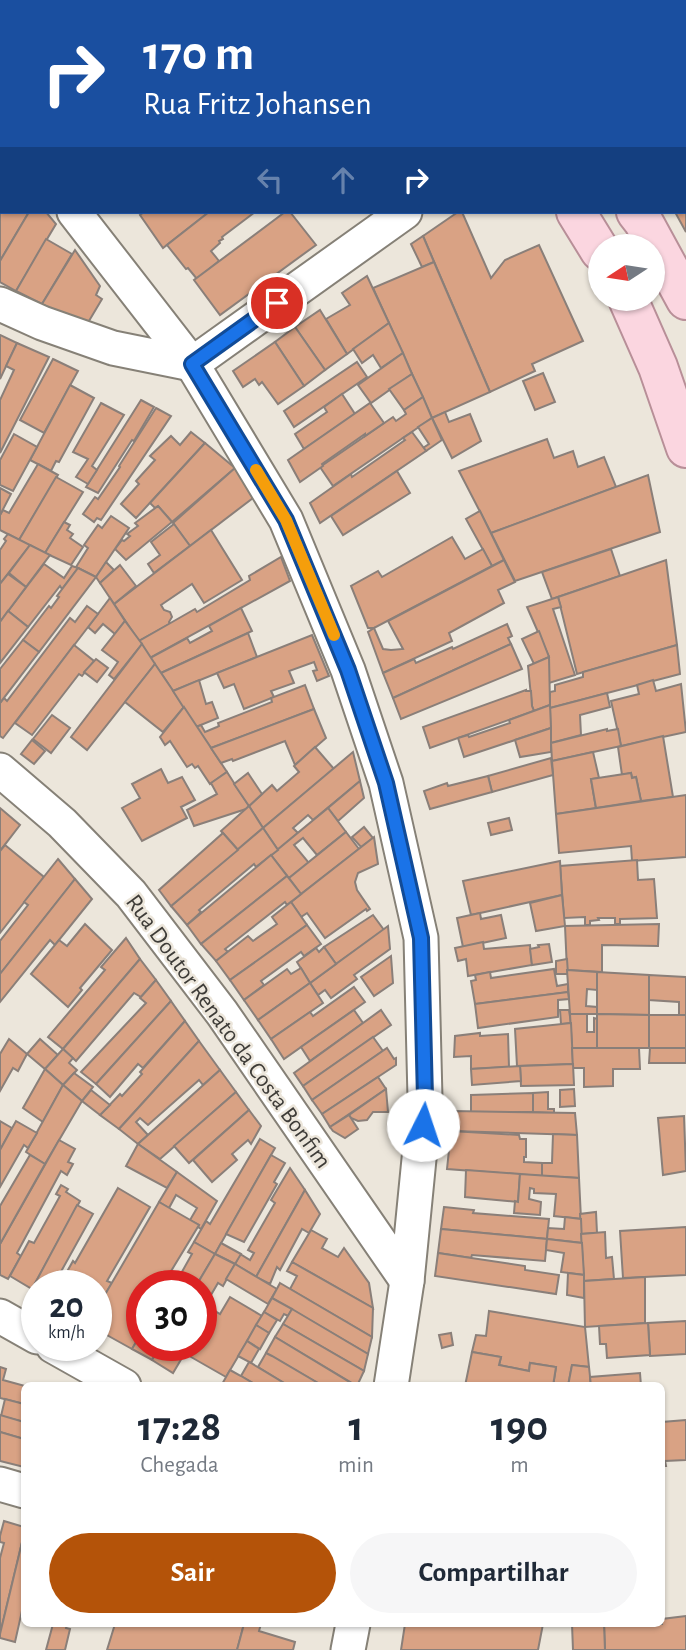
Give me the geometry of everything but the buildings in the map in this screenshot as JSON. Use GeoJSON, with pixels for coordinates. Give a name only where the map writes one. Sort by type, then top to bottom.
{"type":"FeatureCollection","features":[{"type":"Feature","properties":{"kind":"main road"},"geometry":{"type":"LineString","coordinates":[[577,214],[590,234]]}},
{"type":"Feature","properties":{"kind":"main road"},"geometry":{"type":"LineString","coordinates":[[638,214],[686,300]]}},
{"type":"Feature","properties":{"kind":"main road"},"geometry":{"type":"LineString","coordinates":[[634,312],[658,366],[686,448]]}},
{"type":"Feature","properties":{"kind":"street"},"geometry":{"type":"LineString","coordinates":[[76,214],[192,364],[286,520],[348,670],[386,783],[421,938],[425,1098],[407,1281],[392,1382]]}},
{"type":"Feature","properties":{"kind":"street"},"geometry":{"type":"LineString","coordinates":[[0,304],[42,323],[113,348],[192,364],[402,214]]}},
{"type":"Feature","properties":{"kind":"street","name":"Rua Doutor Renato da Costa Bonfim"},"geometry":{"type":"LineString","coordinates":[[0,770],[62,824],[131,894],[222,1013],[407,1281]]}},
{"type":"Feature","properties":{"kind":"street"},"geometry":{"type":"LineString","coordinates":[[0,1316],[21,1328]]}},
{"type":"Feature","properties":{"kind":"street"},"geometry":{"type":"LineString","coordinates":[[78,1361],[115,1382]]}},
{"type":"Feature","properties":{"kind":"street"},"geometry":{"type":"LineString","coordinates":[[0,1484],[21,1490]]}},
{"type":"Feature","properties":{"kind":"street"},"geometry":{"type":"LineString","coordinates":[[348,1650],[352,1627]]}},
{"type":"Feature","properties":{"kind":"slow traffic"},"geometry":{"type":"LineString","coordinates":[[256,470],[286,520],[334,635]]}},
{"type":"Feature","properties":{"kind":"route"},"geometry":{"type":"LineString","coordinates":[[277,303],[192,364],[286,520],[348,670],[386,783],[421,938],[425,1098],[423,1125]]}}]}
